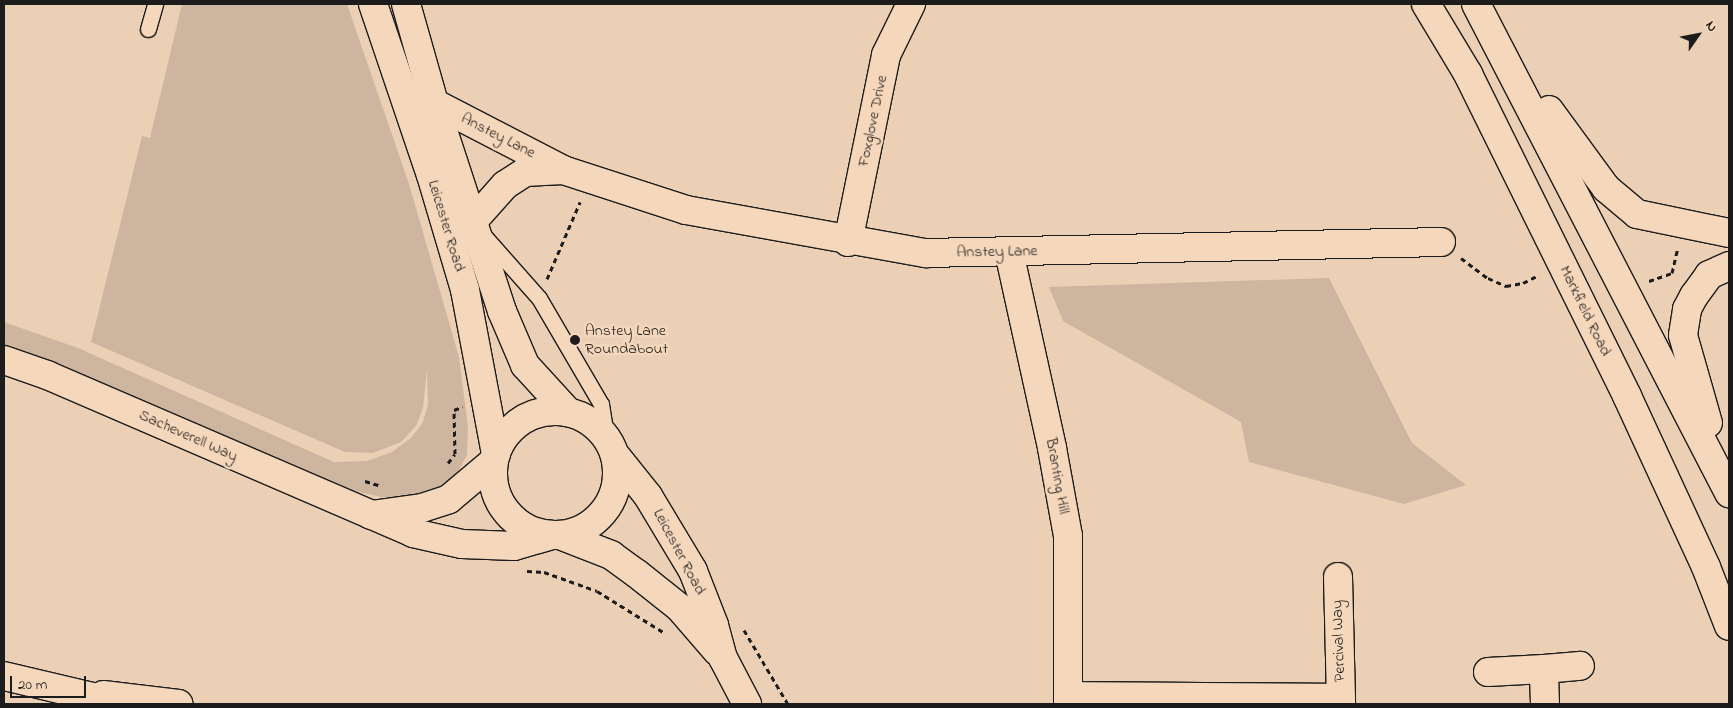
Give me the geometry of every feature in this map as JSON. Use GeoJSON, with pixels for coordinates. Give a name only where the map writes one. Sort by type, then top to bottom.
{"type":"FeatureCollection","features":[{"type":"Feature","properties":{"kind":"main road","name":"Leicester Road"},"geometry":{"type":"LineString","coordinates":[[373,4],[431,175],[465,290],[494,458]]}},
{"type":"Feature","properties":{"kind":"main road","name":"Leicester Road"},"geometry":{"type":"LineString","coordinates":[[406,4],[434,103],[502,310],[525,365],[568,412]]}},
{"type":"Feature","properties":{"kind":"main road","name":"Foxglove Drive"},"geometry":{"type":"LineString","coordinates":[[848,242],[886,55],[911,4]]}},
{"type":"Feature","properties":{"kind":"main road","name":"Markfield Road"},"geometry":{"type":"LineString","coordinates":[[1426,4],[1468,74],[1627,396],[1706,567],[1729,626]]}},
{"type":"Feature","properties":{"kind":"main road"},"geometry":{"type":"LineString","coordinates":[[1476,4],[1728,489]]}},
{"type":"Feature","properties":{"kind":"main road"},"geometry":{"type":"LineString","coordinates":[[1492,32],[1606,188],[1637,214],[1729,233]]}},
{"type":"Feature","properties":{"kind":"main road","name":"Anstey Lane"},"geometry":{"type":"LineString","coordinates":[[434,103],[563,170],[588,180],[686,210],[848,242],[926,253],[1441,242]]}},
{"type":"Feature","properties":{"kind":"main road","name":"Anstey Lane"},"geometry":{"type":"LineString","coordinates":[[474,224],[505,185],[525,172],[563,170]]}},
{"type":"Feature","properties":{"kind":"main road","name":"Branting Hill"},"geometry":{"type":"LineString","coordinates":[[1010,252],[1052,448],[1068,536],[1068,700]]}},
{"type":"Feature","properties":{"kind":"main road"},"geometry":{"type":"LineString","coordinates":[[1728,489],[1683,335],[1687,309],[1694,296],[1709,275],[1729,266]]}},
{"type":"Feature","properties":{"kind":"main road","name":"Sacheverell Way"},"geometry":{"type":"LineString","coordinates":[[4,360],[47,375],[413,533],[462,544],[514,546],[556,536]]}},
{"type":"Feature","properties":{"kind":"main road"},"geometry":{"type":"LineString","coordinates":[[371,515],[422,508],[449,499],[494,458],[506,435],[521,420],[545,411],[568,412],[588,420],[611,447],[617,482],[608,507],[592,524],[556,536],[527,530],[509,515],[494,488],[494,458]]}},
{"type":"Feature","properties":{"kind":"main road","name":"Leicester Road"},"geometry":{"type":"LineString","coordinates":[[611,447],[648,496],[693,571],[714,625],[723,658],[747,704]]}},
{"type":"Feature","properties":{"kind":"main road","name":"Leicester Road"},"geometry":{"type":"LineString","coordinates":[[556,536],[611,555],[636,573],[680,608],[723,658]]}},
{"type":"Feature","properties":{"kind":"main road","name":"Percival Way"},"geometry":{"type":"LineString","coordinates":[[1338,577],[1341,701]]}},
{"type":"Feature","properties":{"kind":"main road"},"geometry":{"type":"LineString","coordinates":[[1488,672],[1580,666]]}},
{"type":"Feature","properties":{"kind":"main road"},"geometry":{"type":"LineString","coordinates":[[1544,669],[1545,704]]}},
{"type":"Feature","properties":{"kind":"main road"},"geometry":{"type":"LineString","coordinates":[[4,676],[122,704]]}},
{"type":"Feature","properties":{"kind":"main road"},"geometry":{"type":"LineString","coordinates":[[82,693],[178,704]]}},
{"type":"Feature","properties":{"kind":"main road"},"geometry":{"type":"LineString","coordinates":[[1068,700],[1341,701]]}},
{"type":"Feature","properties":{"kind":"lane"},"geometry":{"type":"LineString","coordinates":[[148,29],[155,4]]}},
{"type":"Feature","properties":{"kind":"lane"},"geometry":{"type":"LineString","coordinates":[[474,224],[539,298],[601,404],[611,447]]}},
{"type":"Feature","properties":{"kind":"path"},"geometry":{"type":"LineString","coordinates":[[545,284],[588,180]]}},
{"type":"Feature","properties":{"kind":"shaded area"},"geometry":{"type":"Polygon","coordinates":[[[182,4],[347,4],[409,184],[459,357],[468,427],[467,455],[456,475],[437,490],[405,497],[381,497],[354,491],[4,343],[4,322],[78,348],[334,462],[367,461],[392,452],[412,437],[423,422],[428,404],[427,369],[423,408],[416,426],[401,442],[373,453],[345,452],[91,342],[142,136],[150,138],[182,4]]]}},
{"type":"Feature","properties":{"kind":"shaded area"},"geometry":{"type":"Polygon","coordinates":[[[1329,278],[1412,443],[1466,485],[1404,504],[1249,462],[1241,422],[1063,321],[1049,287],[1329,278]]]}},
{"type":"Feature","properties":{"kind":"place","name":"Anstey Lane Roundabout"},"geometry":{"type":"Point","coordinates":[575,340]}}]}
